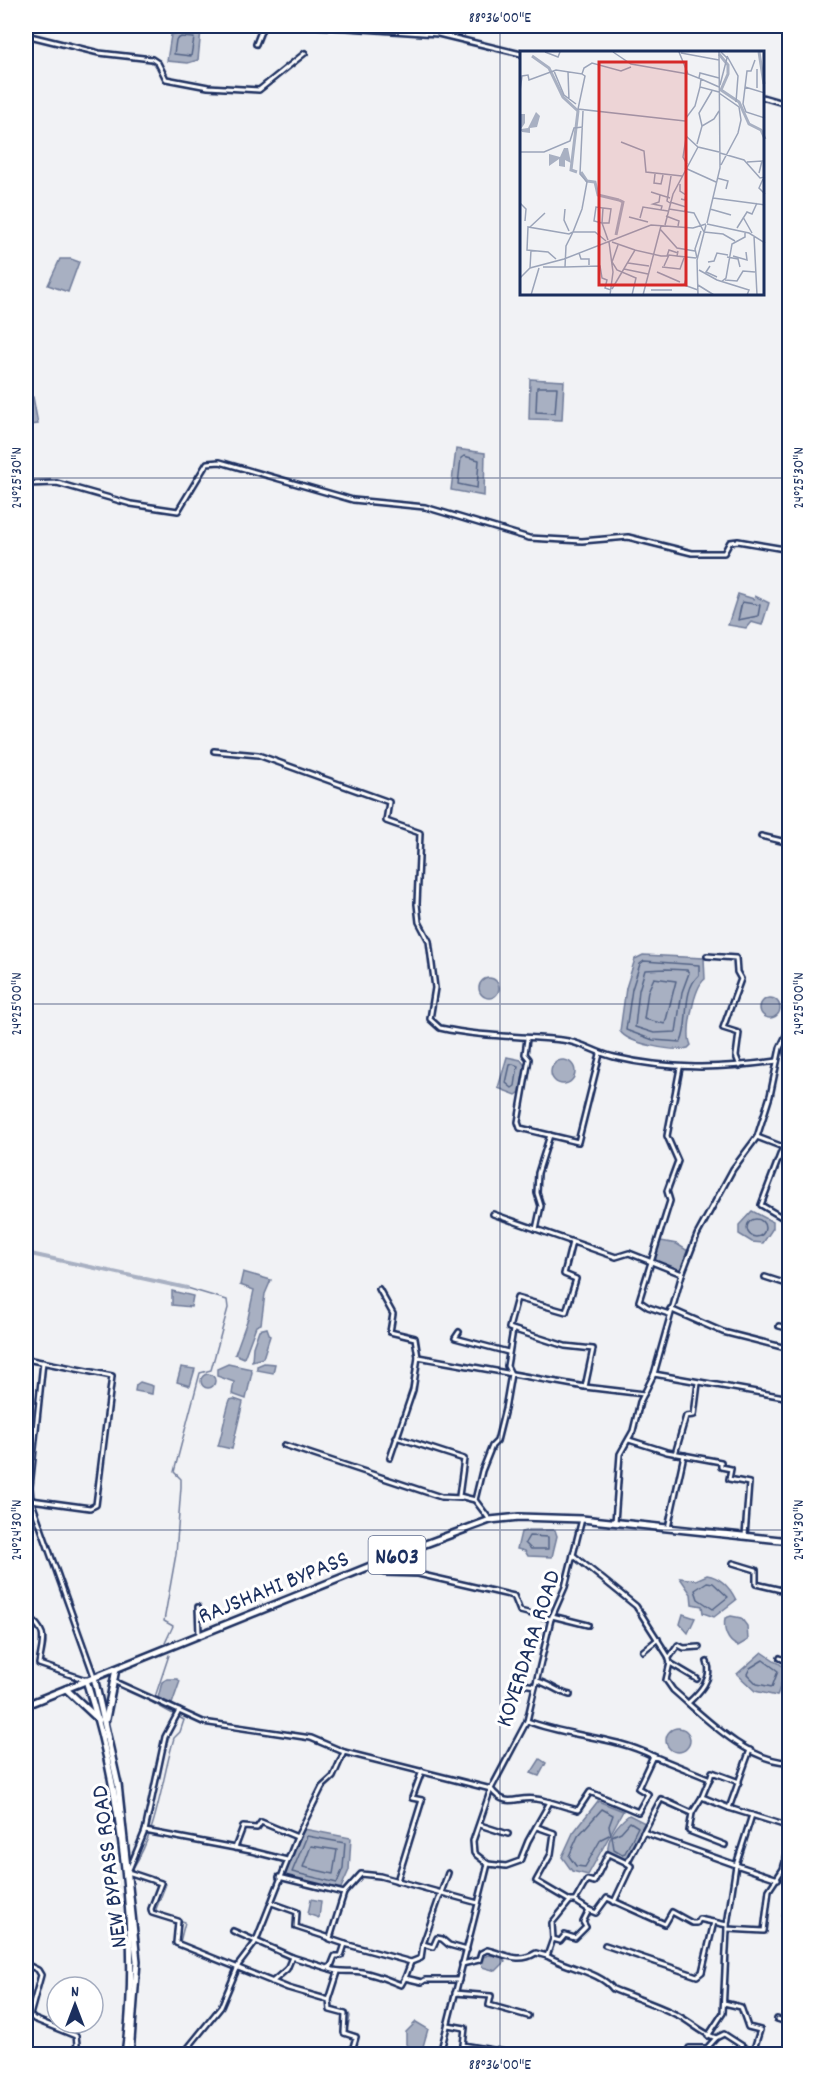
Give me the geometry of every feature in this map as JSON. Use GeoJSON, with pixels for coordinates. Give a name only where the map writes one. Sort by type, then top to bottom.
{"type":"FeatureCollection","features":[{"type":"Feature","properties":{"kind":"main road","name":"RAJSHAHI BYPASS"},"geometry":{"type":"LineString","coordinates":[[26,1705],[490,1520],[519,1516],[582,1519],[789,1541]]}},
{"type":"Feature","properties":{"kind":"main road"},"geometry":{"type":"LineString","coordinates":[[106,1719],[116,1669]]}},
{"type":"Feature","properties":{"kind":"main road","name":"NEW BYPASS ROAD"},"geometry":{"type":"LineString","coordinates":[[94,1677],[106,1719],[118,1784],[137,1961],[130,2055]]}},
{"type":"Feature","properties":{"kind":"main road"},"geometry":{"type":"LineString","coordinates":[[86,1680],[99,1720],[119,1827],[131,1964],[125,2055]]}},
{"type":"Feature","properties":{"kind":"main road"},"geometry":{"type":"LineString","coordinates":[[66,1689],[99,1720]]}},
{"type":"Feature","properties":{"kind":"street"},"geometry":{"type":"LineString","coordinates":[[256,44],[262,26]]}},
{"type":"Feature","properties":{"kind":"street"},"geometry":{"type":"LineString","coordinates":[[317,26],[438,34],[520,54]]}},
{"type":"Feature","properties":{"kind":"street"},"geometry":{"type":"LineString","coordinates":[[26,35],[99,53],[152,59],[158,63],[166,80],[208,87],[259,90],[305,52]]}},
{"type":"Feature","properties":{"kind":"street"},"geometry":{"type":"LineString","coordinates":[[764,98],[789,105]]}},
{"type":"Feature","properties":{"kind":"street"},"geometry":{"type":"LineString","coordinates":[[26,484],[57,483],[131,504],[177,511],[207,463],[220,462],[353,500],[425,507],[529,538],[582,541],[628,537],[692,553],[717,555],[724,553],[730,542],[738,541],[789,550]]}},
{"type":"Feature","properties":{"kind":"street"},"geometry":{"type":"LineString","coordinates":[[214,751],[258,756],[389,802],[386,821],[420,832],[417,904],[419,922],[429,941],[435,988],[430,1019],[440,1028],[459,1032],[574,1042],[584,1044],[600,1054],[680,1068],[740,1066],[777,1061]]}},
{"type":"Feature","properties":{"kind":"street"},"geometry":{"type":"LineString","coordinates":[[761,836],[789,843]]}},
{"type":"Feature","properties":{"kind":"street"},"geometry":{"type":"LineString","coordinates":[[789,871],[786,885],[789,907]]}},
{"type":"Feature","properties":{"kind":"street"},"geometry":{"type":"LineString","coordinates":[[707,956],[736,958],[737,972],[741,979],[723,1028],[739,1033],[736,1056],[740,1066]]}},
{"type":"Feature","properties":{"kind":"street"},"geometry":{"type":"LineString","coordinates":[[615,1522],[617,1467],[620,1454],[629,1440],[654,1374],[669,1311],[682,1274],[697,1235],[733,1169],[757,1137],[770,1096],[777,1061],[789,1027]]}},
{"type":"Feature","properties":{"kind":"street"},"geometry":{"type":"LineString","coordinates":[[527,1039],[525,1054],[529,1059],[518,1122],[520,1128],[578,1142],[600,1054]]}},
{"type":"Feature","properties":{"kind":"street"},"geometry":{"type":"LineString","coordinates":[[680,1068],[667,1136],[678,1161],[667,1191],[670,1202],[639,1301],[648,1307],[669,1311],[732,1336],[789,1349]]}},
{"type":"Feature","properties":{"kind":"street"},"geometry":{"type":"LineString","coordinates":[[536,1229],[541,1206],[537,1193],[538,1173],[550,1136]]}},
{"type":"Feature","properties":{"kind":"street"},"geometry":{"type":"LineString","coordinates":[[757,1137],[783,1147],[761,1205],[789,1222]]}},
{"type":"Feature","properties":{"kind":"street"},"geometry":{"type":"LineString","coordinates":[[493,1214],[616,1257],[629,1253],[682,1274]]}},
{"type":"Feature","properties":{"kind":"street"},"geometry":{"type":"LineString","coordinates":[[572,1242],[564,1274],[576,1279],[566,1312],[518,1298],[509,1328],[565,1346],[593,1350],[585,1387]]}},
{"type":"Feature","properties":{"kind":"street"},"geometry":{"type":"LineString","coordinates":[[765,1276],[789,1285]]}},
{"type":"Feature","properties":{"kind":"street"},"geometry":{"type":"LineString","coordinates":[[379,1289],[393,1314],[390,1332],[415,1338],[418,1357],[413,1390],[390,1458]]}},
{"type":"Feature","properties":{"kind":"street"},"geometry":{"type":"LineString","coordinates":[[779,1326],[789,1329]]}},
{"type":"Feature","properties":{"kind":"street"},"geometry":{"type":"LineString","coordinates":[[475,1500],[492,1446],[497,1441],[511,1374],[507,1365],[513,1330]]}},
{"type":"Feature","properties":{"kind":"street"},"geometry":{"type":"LineString","coordinates":[[459,1332],[455,1338],[508,1352]]}},
{"type":"Feature","properties":{"kind":"street"},"geometry":{"type":"LineString","coordinates":[[418,1357],[585,1387],[645,1394]]}},
{"type":"Feature","properties":{"kind":"street"},"geometry":{"type":"LineString","coordinates":[[26,1359],[112,1376],[96,1504],[90,1509],[26,1498]]}},
{"type":"Feature","properties":{"kind":"street"},"geometry":{"type":"LineString","coordinates":[[43,1362],[33,1453],[31,1500],[94,1677]]}},
{"type":"Feature","properties":{"kind":"street"},"geometry":{"type":"LineString","coordinates":[[654,1374],[789,1398]]}},
{"type":"Feature","properties":{"kind":"street"},"geometry":{"type":"LineString","coordinates":[[675,1454],[686,1416],[694,1415],[698,1383]]}},
{"type":"Feature","properties":{"kind":"street"},"geometry":{"type":"LineString","coordinates":[[396,1437],[464,1459],[459,1496],[461,1498]]}},
{"type":"Feature","properties":{"kind":"street"},"geometry":{"type":"LineString","coordinates":[[629,1440],[675,1454],[721,1462],[721,1467],[731,1469],[729,1479],[749,1483],[745,1536]]}},
{"type":"Feature","properties":{"kind":"street"},"geometry":{"type":"LineString","coordinates":[[284,1445],[441,1497],[475,1500],[490,1520]]}},
{"type":"Feature","properties":{"kind":"street"},"geometry":{"type":"LineString","coordinates":[[668,1528],[684,1455]]}},
{"type":"Feature","properties":{"kind":"street","name":"KOYERDARA ROAD"},"geometry":{"type":"LineString","coordinates":[[488,1864],[474,1853],[472,1848],[492,1789],[526,1720],[552,1618],[565,1587],[582,1519]]}},
{"type":"Feature","properties":{"kind":"street"},"geometry":{"type":"LineString","coordinates":[[573,1555],[633,1603],[669,1658],[667,1683],[688,1703],[750,1750],[778,1761],[789,1762]]}},
{"type":"Feature","properties":{"kind":"street"},"geometry":{"type":"LineString","coordinates":[[733,1563],[756,1570],[756,1584],[789,1592]]}},
{"type":"Feature","properties":{"kind":"street"},"geometry":{"type":"LineString","coordinates":[[375,1564],[384,1573],[418,1574],[514,1596],[520,1611],[588,1624]]}},
{"type":"Feature","properties":{"kind":"street"},"geometry":{"type":"LineString","coordinates":[[198,1607],[199,1636]]}},
{"type":"Feature","properties":{"kind":"street"},"geometry":{"type":"LineString","coordinates":[[26,1615],[38,1624],[44,1635],[39,1664],[86,1680]]}},
{"type":"Feature","properties":{"kind":"street"},"geometry":{"type":"LineString","coordinates":[[643,1651],[658,1639]]}},
{"type":"Feature","properties":{"kind":"street"},"geometry":{"type":"LineString","coordinates":[[669,1658],[678,1646],[699,1647]]}},
{"type":"Feature","properties":{"kind":"street"},"geometry":{"type":"LineString","coordinates":[[780,1658],[789,1663]]}},
{"type":"Feature","properties":{"kind":"street"},"geometry":{"type":"LineString","coordinates":[[688,1703],[698,1694],[708,1679],[710,1668],[707,1662]]}},
{"type":"Feature","properties":{"kind":"street"},"geometry":{"type":"LineString","coordinates":[[670,1663],[697,1679]]}},
{"type":"Feature","properties":{"kind":"street"},"geometry":{"type":"LineString","coordinates":[[113,1681],[203,1722],[311,1738],[344,1752],[492,1789],[498,1797],[511,1802],[533,1798],[578,1810],[590,1792],[638,1812],[648,1794],[638,1788],[653,1756]]}},
{"type":"Feature","properties":{"kind":"street"},"geometry":{"type":"LineString","coordinates":[[537,1681],[548,1683],[557,1692],[570,1695]]}},
{"type":"Feature","properties":{"kind":"street"},"geometry":{"type":"LineString","coordinates":[[516,1683],[535,1686]]}},
{"type":"Feature","properties":{"kind":"street"},"geometry":{"type":"LineString","coordinates":[[179,1711],[165,1737],[145,1831],[128,1872],[161,1883],[152,1913],[178,1921],[176,1943],[238,1966],[272,1982],[329,2000]]}},
{"type":"Feature","properties":{"kind":"street"},"geometry":{"type":"LineString","coordinates":[[526,1720],[582,1737],[632,1746],[710,1779]]}},
{"type":"Feature","properties":{"kind":"street"},"geometry":{"type":"LineString","coordinates":[[729,1808],[750,1750]]}},
{"type":"Feature","properties":{"kind":"street"},"geometry":{"type":"LineString","coordinates":[[183,2055],[220,2007],[238,1966],[255,1943],[272,1903],[279,1877],[297,1838],[322,1787],[333,1776],[344,1752]]}},
{"type":"Feature","properties":{"kind":"street"},"geometry":{"type":"LineString","coordinates":[[397,1881],[422,1800],[412,1798],[422,1771]]}},
{"type":"Feature","properties":{"kind":"street"},"geometry":{"type":"LineString","coordinates":[[725,1845],[689,1831],[692,1813],[702,1797],[712,1772],[739,1782]]}},
{"type":"Feature","properties":{"kind":"street"},"geometry":{"type":"LineString","coordinates":[[702,1797],[789,1827]]}},
{"type":"Feature","properties":{"kind":"street"},"geometry":{"type":"LineString","coordinates":[[627,1863],[661,1799],[692,1813]]}},
{"type":"Feature","properties":{"kind":"street"},"geometry":{"type":"LineString","coordinates":[[440,2055],[488,1864],[506,1866],[520,1861],[549,1802]]}},
{"type":"Feature","properties":{"kind":"street"},"geometry":{"type":"LineString","coordinates":[[708,2036],[723,2013],[727,1927],[736,1865],[752,1815]]}},
{"type":"Feature","properties":{"kind":"street"},"geometry":{"type":"LineString","coordinates":[[235,1848],[243,1827],[257,1828],[261,1822],[297,1838]]}},
{"type":"Feature","properties":{"kind":"street"},"geometry":{"type":"LineString","coordinates":[[480,1825],[508,1834]]}},
{"type":"Feature","properties":{"kind":"street"},"geometry":{"type":"LineString","coordinates":[[537,1827],[554,1833],[551,1854],[536,1881],[596,1913],[607,1898],[665,1924],[672,1912],[692,1923],[697,1923],[699,1919],[727,1927],[764,1930],[769,1890],[778,1880],[789,1843]]}},
{"type":"Feature","properties":{"kind":"street"},"geometry":{"type":"LineString","coordinates":[[145,1831],[287,1860]]}},
{"type":"Feature","properties":{"kind":"street"},"geometry":{"type":"LineString","coordinates":[[643,1832],[778,1880]]}},
{"type":"Feature","properties":{"kind":"street"},"geometry":{"type":"LineString","coordinates":[[548,1956],[553,1939],[552,1923],[573,1901],[587,1880],[594,1882],[608,1854],[631,1866],[614,1902]]}},
{"type":"Feature","properties":{"kind":"street"},"geometry":{"type":"LineString","coordinates":[[272,1903],[297,1912],[296,1927],[345,1944],[411,1962],[422,1958],[423,1944],[448,1873]]}},
{"type":"Feature","properties":{"kind":"street"},"geometry":{"type":"LineString","coordinates":[[330,1938],[344,1893],[361,1874],[397,1881],[478,1903]]}},
{"type":"Feature","properties":{"kind":"street"},"geometry":{"type":"LineString","coordinates":[[279,1877],[344,1893]]}},
{"type":"Feature","properties":{"kind":"street"},"geometry":{"type":"LineString","coordinates":[[553,1939],[560,1941],[565,1935],[575,1938],[586,1927],[583,1922],[589,1910]]}},
{"type":"Feature","properties":{"kind":"street"},"geometry":{"type":"LineString","coordinates":[[605,1946],[697,1976],[702,1972],[714,1922]]}},
{"type":"Feature","properties":{"kind":"street"},"geometry":{"type":"LineString","coordinates":[[233,1931],[255,1943],[292,1957],[327,1968],[331,1965]]}},
{"type":"Feature","properties":{"kind":"street"},"geometry":{"type":"LineString","coordinates":[[423,1944],[433,1947],[437,1938],[442,1939],[449,1946],[467,1950]]}},
{"type":"Feature","properties":{"kind":"street"},"geometry":{"type":"LineString","coordinates":[[345,1944],[341,1956],[335,1956],[330,1969],[338,1972],[360,1971],[385,1978],[389,1983],[401,1985],[411,1962]]}},
{"type":"Feature","properties":{"kind":"street"},"geometry":{"type":"LineString","coordinates":[[462,1964],[479,1960],[481,1953],[487,1950],[513,1959],[528,1958],[536,1953],[548,1956],[561,1965],[607,1982],[613,1989],[676,2015],[701,2028],[708,2036],[716,2038]]}},
{"type":"Feature","properties":{"kind":"street"},"geometry":{"type":"LineString","coordinates":[[272,1982],[287,1969],[292,1957]]}},
{"type":"Feature","properties":{"kind":"street"},"geometry":{"type":"LineString","coordinates":[[26,1964],[38,1970],[41,1975],[30,2015],[76,2036],[74,2055]]}},
{"type":"Feature","properties":{"kind":"street"},"geometry":{"type":"LineString","coordinates":[[338,1972],[329,2000],[330,2010],[345,2014],[344,2033],[356,2037],[351,2055]]}},
{"type":"Feature","properties":{"kind":"street"},"geometry":{"type":"LineString","coordinates":[[405,1978],[422,1982],[459,1980]]}},
{"type":"Feature","properties":{"kind":"street"},"geometry":{"type":"LineString","coordinates":[[455,1993],[491,1996],[489,2005],[528,2016]]}},
{"type":"Feature","properties":{"kind":"street"},"geometry":{"type":"LineString","coordinates":[[687,2055],[689,2048],[708,2048],[716,2038],[724,2034],[754,2053],[760,2030],[748,2027],[741,2007],[724,2003]]}},
{"type":"Feature","properties":{"kind":"street"},"geometry":{"type":"LineString","coordinates":[[777,2019],[789,2022]]}},
{"type":"Feature","properties":{"kind":"street"},"geometry":{"type":"LineString","coordinates":[[448,2025],[465,2028],[463,2045],[516,2054]]}},
{"type":"Feature","properties":{"kind":"water"},"geometry":{"type":"Polygon","coordinates":[[[196,28],[201,30],[198,60],[188,63],[167,61],[171,35],[196,28]]]}},
{"type":"Feature","properties":{"kind":"water"},"geometry":{"type":"Polygon","coordinates":[[[60,259],[79,262],[68,292],[48,285],[60,259]]]}},
{"type":"Feature","properties":{"kind":"water"},"geometry":{"type":"Polygon","coordinates":[[[530,379],[564,381],[562,420],[529,419],[530,379]]]}},
{"type":"Feature","properties":{"kind":"water"},"geometry":{"type":"Polygon","coordinates":[[[33,397],[38,424],[29,425],[26,419],[26,398],[33,397]]]}},
{"type":"Feature","properties":{"kind":"water"},"geometry":{"type":"Polygon","coordinates":[[[456,449],[485,453],[484,496],[451,490],[456,449]]]}},
{"type":"Feature","properties":{"kind":"water"},"geometry":{"type":"Polygon","coordinates":[[[738,594],[754,599],[755,596],[769,603],[762,625],[751,622],[746,628],[728,625],[738,594]]]}},
{"type":"Feature","properties":{"kind":"water"},"geometry":{"type":"Polygon","coordinates":[[[643,955],[704,958],[705,979],[694,1000],[689,1031],[691,1045],[688,1048],[673,1049],[652,1046],[632,1040],[620,1031],[626,988],[635,959],[643,955]]]}},
{"type":"Feature","properties":{"kind":"water"},"geometry":{"type":"Polygon","coordinates":[[[489,978],[496,981],[499,988],[496,995],[489,998],[482,995],[479,988],[482,981],[489,978]]]}},
{"type":"Feature","properties":{"kind":"water"},"geometry":{"type":"Polygon","coordinates":[[[770,998],[777,1001],[780,1008],[777,1015],[770,1018],[763,1015],[760,1008],[763,1001],[770,998]]]}},
{"type":"Feature","properties":{"kind":"water"},"geometry":{"type":"Polygon","coordinates":[[[507,1057],[521,1060],[525,1066],[520,1092],[516,1095],[498,1088],[507,1057]]]}},
{"type":"Feature","properties":{"kind":"water"},"geometry":{"type":"Polygon","coordinates":[[[563,1060],[571,1064],[575,1072],[571,1080],[563,1084],[555,1080],[551,1072],[555,1064],[563,1060]]]}},
{"type":"Feature","properties":{"kind":"water"},"geometry":{"type":"Polygon","coordinates":[[[752,1211],[773,1222],[773,1228],[763,1243],[752,1242],[739,1234],[739,1225],[752,1211]]]}},
{"type":"Feature","properties":{"kind":"water"},"geometry":{"type":"Polygon","coordinates":[[[661,1241],[677,1244],[688,1251],[682,1268],[676,1270],[656,1262],[655,1252],[661,1241]]]}},
{"type":"Feature","properties":{"kind":"water"},"geometry":{"type":"Polygon","coordinates":[[[243,1272],[271,1280],[265,1294],[261,1324],[256,1326],[244,1358],[235,1354],[248,1318],[254,1290],[240,1285],[243,1272]]]}},
{"type":"Feature","properties":{"kind":"water"},"geometry":{"type":"Polygon","coordinates":[[[172,1291],[193,1296],[191,1307],[172,1305],[172,1291]]]}},
{"type":"Feature","properties":{"kind":"water"},"geometry":{"type":"Polygon","coordinates":[[[267,1328],[270,1336],[263,1358],[252,1361],[253,1347],[259,1330],[267,1328]]]}},
{"type":"Feature","properties":{"kind":"water"},"geometry":{"type":"Polygon","coordinates":[[[264,1363],[275,1364],[273,1373],[257,1370],[257,1366],[264,1363]]]}},
{"type":"Feature","properties":{"kind":"water"},"geometry":{"type":"Polygon","coordinates":[[[228,1364],[251,1369],[246,1399],[232,1394],[234,1382],[217,1376],[217,1369],[228,1364]]]}},
{"type":"Feature","properties":{"kind":"water"},"geometry":{"type":"Polygon","coordinates":[[[181,1367],[195,1369],[190,1386],[177,1382],[181,1367]]]}},
{"type":"Feature","properties":{"kind":"water"},"geometry":{"type":"Polygon","coordinates":[[[205,1374],[211,1374],[215,1381],[211,1388],[205,1388],[201,1384],[201,1378],[205,1374]]]}},
{"type":"Feature","properties":{"kind":"water"},"geometry":{"type":"Polygon","coordinates":[[[140,1382],[153,1386],[152,1394],[135,1391],[136,1385],[140,1382]]]}},
{"type":"Feature","properties":{"kind":"water"},"geometry":{"type":"Polygon","coordinates":[[[230,1400],[243,1402],[232,1449],[218,1446],[230,1400]]]}},
{"type":"Feature","properties":{"kind":"water"},"geometry":{"type":"Polygon","coordinates":[[[555,1530],[557,1536],[552,1557],[528,1556],[525,1551],[517,1549],[521,1532],[555,1530]]]}},
{"type":"Feature","properties":{"kind":"water"},"geometry":{"type":"Polygon","coordinates":[[[707,1575],[724,1584],[736,1600],[714,1617],[703,1613],[702,1606],[692,1604],[691,1594],[680,1578],[696,1580],[707,1575]]]}},
{"type":"Feature","properties":{"kind":"water"},"geometry":{"type":"Polygon","coordinates":[[[683,1614],[695,1618],[688,1633],[680,1624],[683,1614]]]}},
{"type":"Feature","properties":{"kind":"water"},"geometry":{"type":"Polygon","coordinates":[[[731,1616],[741,1618],[747,1626],[748,1640],[738,1646],[731,1641],[725,1631],[725,1618],[731,1616]]]}},
{"type":"Feature","properties":{"kind":"water"},"geometry":{"type":"Polygon","coordinates":[[[762,1652],[784,1667],[784,1675],[777,1696],[755,1691],[737,1674],[762,1652]]]}},
{"type":"Feature","properties":{"kind":"water"},"geometry":{"type":"Polygon","coordinates":[[[167,1679],[180,1681],[172,1704],[158,1698],[162,1682],[167,1679]]]}},
{"type":"Feature","properties":{"kind":"water"},"geometry":{"type":"Polygon","coordinates":[[[678,1728],[683,1729],[689,1735],[689,1745],[683,1751],[678,1752],[673,1751],[667,1745],[666,1740],[667,1735],[673,1729],[678,1728]]]}},
{"type":"Feature","properties":{"kind":"water"},"geometry":{"type":"Polygon","coordinates":[[[540,1759],[546,1763],[539,1776],[531,1773],[540,1759]]]}},
{"type":"Feature","properties":{"kind":"water"},"geometry":{"type":"Polygon","coordinates":[[[598,1801],[623,1811],[588,1875],[572,1871],[562,1857],[573,1833],[598,1801]]]}},
{"type":"Feature","properties":{"kind":"water"},"geometry":{"type":"Polygon","coordinates":[[[629,1815],[645,1823],[625,1862],[608,1852],[608,1847],[614,1832],[629,1815]]]}},
{"type":"Feature","properties":{"kind":"water"},"geometry":{"type":"Polygon","coordinates":[[[304,1829],[351,1838],[349,1870],[341,1888],[336,1890],[291,1879],[284,1874],[304,1829]]]}},
{"type":"Feature","properties":{"kind":"water"},"geometry":{"type":"Polygon","coordinates":[[[789,1889],[789,1932],[786,1930],[783,1935],[780,1933],[782,1916],[789,1889]]]}},
{"type":"Feature","properties":{"kind":"water"},"geometry":{"type":"Polygon","coordinates":[[[311,1899],[321,1901],[319,1918],[308,1914],[311,1899]]]}},
{"type":"Feature","properties":{"kind":"water"},"geometry":{"type":"Polygon","coordinates":[[[489,1955],[502,1957],[505,1962],[496,1971],[482,1967],[483,1957],[489,1955]]]}},
{"type":"Feature","properties":{"kind":"water"},"geometry":{"type":"Polygon","coordinates":[[[416,2022],[428,2029],[422,2050],[413,2049],[406,2044],[406,2032],[416,2022]]]}},
{"type":"Feature","properties":{"kind":"waterway"},"geometry":{"type":"LineString","coordinates":[[26,1253],[187,1288]]}},
{"type":"Feature","properties":{"kind":"waterway"},"geometry":{"type":"LineString","coordinates":[[165,1643],[173,1626],[164,1621],[176,1554],[181,1487],[181,1479],[174,1472],[200,1373],[211,1370],[228,1308],[227,1300],[187,1288]]}},
{"type":"Feature","properties":{"kind":"waterway"},"geometry":{"type":"LineString","coordinates":[[135,1872],[133,1868],[154,1821],[174,1738],[180,1732],[184,1720],[153,1703],[169,1655]]}},
{"type":"Feature","properties":{"kind":"waterway"},"geometry":{"type":"LineString","coordinates":[[158,1914],[156,1909],[166,1884],[161,1882]]}},
{"type":"Feature","properties":{"kind":"waterway"},"geometry":{"type":"LineString","coordinates":[[179,1920],[185,1922],[180,1942],[290,1986],[328,1996]]}},
{"type":"Feature","properties":{"kind":"waterway"},"geometry":{"type":"LineString","coordinates":[[332,1999],[332,2007],[348,2012],[350,2016],[347,2031],[358,2034],[354,2054]]}}]}
